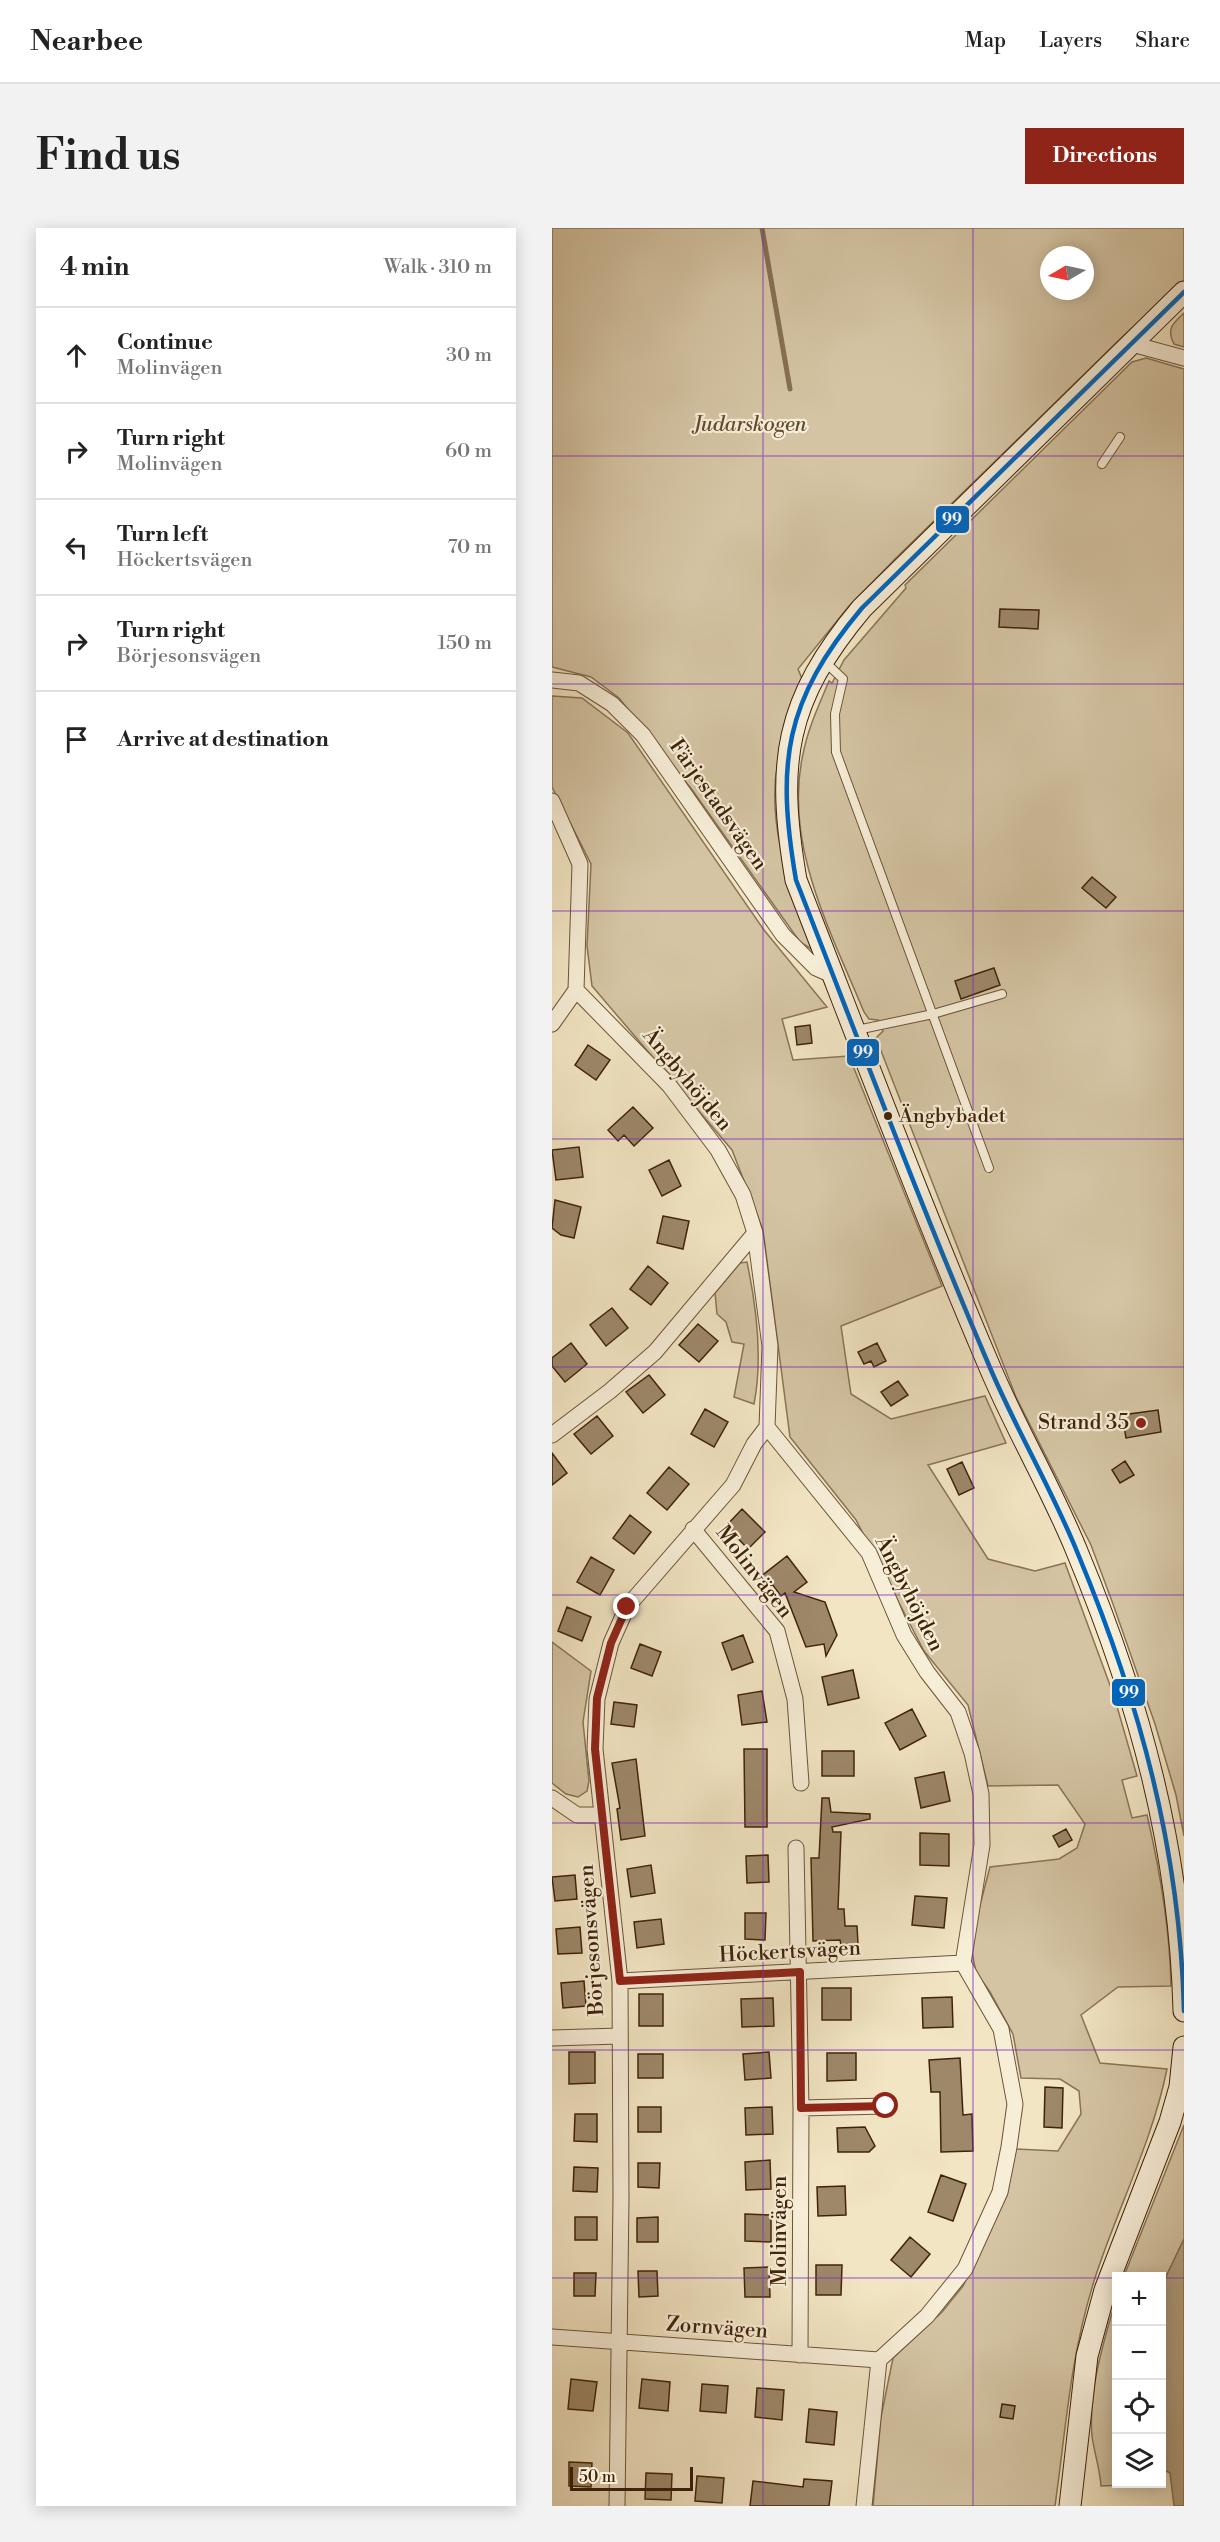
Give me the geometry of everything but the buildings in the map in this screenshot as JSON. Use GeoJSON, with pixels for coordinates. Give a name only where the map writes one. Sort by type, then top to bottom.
{"type":"FeatureCollection","features":[{"type":"Feature","properties":{"kind":"street"},"geometry":{"type":"LineString","coordinates":[[1184,292],[862,608],[822,660],[812,677],[790,736],[785,777],[786,824],[796,880],[987,1362],[1078,1552],[1109,1635],[1149,1757],[1163,1818],[1180,1930],[1184,2011]]}},
{"type":"Feature","properties":{"kind":"street"},"geometry":{"type":"LineString","coordinates":[[1132,344],[1184,358]]}},
{"type":"Feature","properties":{"kind":"street","name":"Färjestadsvägen"},"geometry":{"type":"LineString","coordinates":[[552,680],[579,683],[612,704],[643,735],[783,934],[816,968],[834,976]]}},
{"type":"Feature","properties":{"kind":"street"},"geometry":{"type":"LineString","coordinates":[[552,801],[580,864],[576,990],[552,1024]]}},
{"type":"Feature","properties":{"kind":"street","name":"Ängbyhöjden"},"geometry":{"type":"LineString","coordinates":[[576,990],[669,1085],[718,1150],[743,1195],[755,1233],[770,1346],[767,1427],[868,1553],[904,1635],[927,1672],[958,1712],[972,1753],[981,1794],[982,1845],[963,1963]]}},
{"type":"Feature","properties":{"kind":"street"},"geometry":{"type":"LineString","coordinates":[[552,1436],[610,1392],[655,1352],[755,1233]]}},
{"type":"Feature","properties":{"kind":"street","name":"Börjesonsvägen"},"geometry":{"type":"LineString","coordinates":[[617,2506],[620,1981],[595,1749],[597,1698],[611,1643],[627,1607],[733,1485],[754,1444],[767,1427]]}},
{"type":"Feature","properties":{"kind":"street","name":"Molinvägen"},"geometry":{"type":"LineString","coordinates":[[693,1529],[777,1631],[795,1699],[801,1783]]}},
{"type":"Feature","properties":{"kind":"street"},"geometry":{"type":"LineString","coordinates":[[552,1798],[577,1815],[603,1815]]}},
{"type":"Feature","properties":{"kind":"street","name":"Molinvägen"},"geometry":{"type":"LineString","coordinates":[[796,1848],[800,1972],[800,2355]]}},
{"type":"Feature","properties":{"kind":"street"},"geometry":{"type":"LineString","coordinates":[[864,2506],[879,2360],[927,2316],[965,2269],[1000,2192],[1015,2104],[1000,2029],[963,1963]]}},
{"type":"Feature","properties":{"kind":"street","name":"Höckertsvägen"},"geometry":{"type":"LineString","coordinates":[[620,1981],[963,1963]]}},
{"type":"Feature","properties":{"kind":"street"},"geometry":{"type":"LineString","coordinates":[[552,2038],[620,2036]]}},
{"type":"Feature","properties":{"kind":"street"},"geometry":{"type":"LineString","coordinates":[[1070,2506],[1087,2356],[1105,2290],[1170,2122],[1180,2087],[1184,2047]]}},
{"type":"Feature","properties":{"kind":"street"},"geometry":{"type":"LineString","coordinates":[[801,2108],[886,2106]]}},
{"type":"Feature","properties":{"kind":"street","name":"Zornvägen"},"geometry":{"type":"LineString","coordinates":[[552,2337],[879,2360]]}},
{"type":"Feature","properties":{"kind":"lane"},"geometry":{"type":"LineString","coordinates":[[1102,464],[1120,437]]}},
{"type":"Feature","properties":{"kind":"lane"},"geometry":{"type":"LineString","coordinates":[[822,660],[843,679],[835,714],[836,752],[989,1168]]}},
{"type":"Feature","properties":{"kind":"lane"},"geometry":{"type":"LineString","coordinates":[[856,1030],[933,1014],[1002,994]]}},
{"type":"Feature","properties":{"kind":"green space","name":"Judarskogen"},"geometry":{"type":"Polygon","coordinates":[[[552,228],[1184,228],[1184,281],[1119,340],[895,559],[849,606],[798,669],[803,681],[779,756],[775,781],[775,806],[782,855],[813,950],[800,942],[693,791],[619,698],[591,677],[552,667],[552,228]]]}},
{"type":"Feature","properties":{"kind":"green space"},"geometry":{"type":"Polygon","coordinates":[[[1184,313],[1184,347],[1174,344],[1171,330],[1174,323],[1184,313]]]}},
{"type":"Feature","properties":{"kind":"green space"},"geometry":{"type":"Polygon","coordinates":[[[1146,358],[1184,369],[1184,1836],[1176,1795],[1155,1724],[1091,1545],[1016,1397],[876,1038],[883,1031],[878,1020],[869,1019],[864,1012],[825,919],[805,854],[799,821],[799,788],[805,744],[829,681],[832,683],[844,660],[906,588],[905,585],[1132,362],[1146,358]]]}},
{"type":"Feature","properties":{"kind":"green space"},"geometry":{"type":"Polygon","coordinates":[[[552,696],[582,698],[628,733],[764,930],[827,1007],[782,1019],[793,1060],[849,1056],[942,1286],[841,1326],[851,1394],[891,1419],[985,1396],[1006,1443],[928,1465],[988,1559],[1035,1571],[1065,1563],[1114,1696],[1137,1776],[1122,1780],[1132,1818],[1147,1815],[1164,1900],[1171,1986],[1118,1987],[1081,2015],[1100,2063],[1167,2069],[1143,2150],[1103,2254],[1086,2310],[1070,2393],[1055,2506],[873,2506],[881,2417],[893,2358],[942,2312],[963,2286],[1007,2195],[1015,2149],[1058,2151],[1081,2114],[1079,2091],[1060,2079],[1021,2078],[1013,2034],[976,1972],[970,1943],[990,1867],[1059,1859],[1077,1848],[1085,1824],[1058,1785],[988,1786],[968,1705],[924,1651],[856,1520],[790,1437],[763,1230],[732,1150],[592,986],[587,946],[591,864],[552,787],[552,696]]]}},
{"type":"Feature","properties":{"kind":"green space"},"geometry":{"type":"Polygon","coordinates":[[[747,1262],[758,1333],[757,1387],[754,1404],[734,1397],[744,1344],[732,1342],[726,1322],[717,1314],[715,1293],[740,1263],[747,1262]]]}},
{"type":"Feature","properties":{"kind":"green space"},"geometry":{"type":"Polygon","coordinates":[[[552,1642],[591,1671],[583,1722],[589,1781],[587,1791],[578,1797],[566,1794],[552,1783],[552,1642]]]}},
{"type":"Feature","properties":{"kind":"green space"},"geometry":{"type":"Polygon","coordinates":[[[1184,2125],[1184,2239],[1166,2277],[1166,2272],[1126,2272],[1184,2125]]]}},
{"type":"Feature","properties":{"kind":"green space"},"geometry":{"type":"Polygon","coordinates":[[[1112,2313],[1112,2486],[1101,2486],[1091,2419],[1102,2349],[1112,2313]]]}},
{"type":"Feature","properties":{"kind":"shaded area"},"geometry":{"type":"Polygon","coordinates":[[[1184,2239],[1184,2506],[1174,2506],[1170,2473],[1166,2471],[1166,2277],[1184,2239]]]}},
{"type":"Feature","properties":{"kind":"waterway"},"geometry":{"type":"LineString","coordinates":[[762,228],[790,389]]}},
{"type":"Feature","properties":{"kind":"transit line","name":"99"},"geometry":{"type":"LineString","coordinates":[[1184,292],[862,608],[816,673],[802,704],[792,735],[787,801],[796,880],[938,1243],[999,1387],[1068,1530],[1120,1666],[1153,1778],[1165,1835],[1181,1951],[1184,2011]]}},
{"type":"Feature","properties":{"kind":"place","name":"Ängbybadet"},"geometry":{"type":"Point","coordinates":[888,1116]}},
{"type":"Feature","properties":{"kind":"place","name":"Strand 35"},"geometry":{"type":"Point","coordinates":[1141,1423]}},
{"type":"Feature","properties":{"kind":"route"},"geometry":{"type":"LineString","coordinates":[[627,1607],[611,1643],[597,1698],[595,1749],[620,1981],[800,1972],[801,2108],[886,2106]]}}]}
